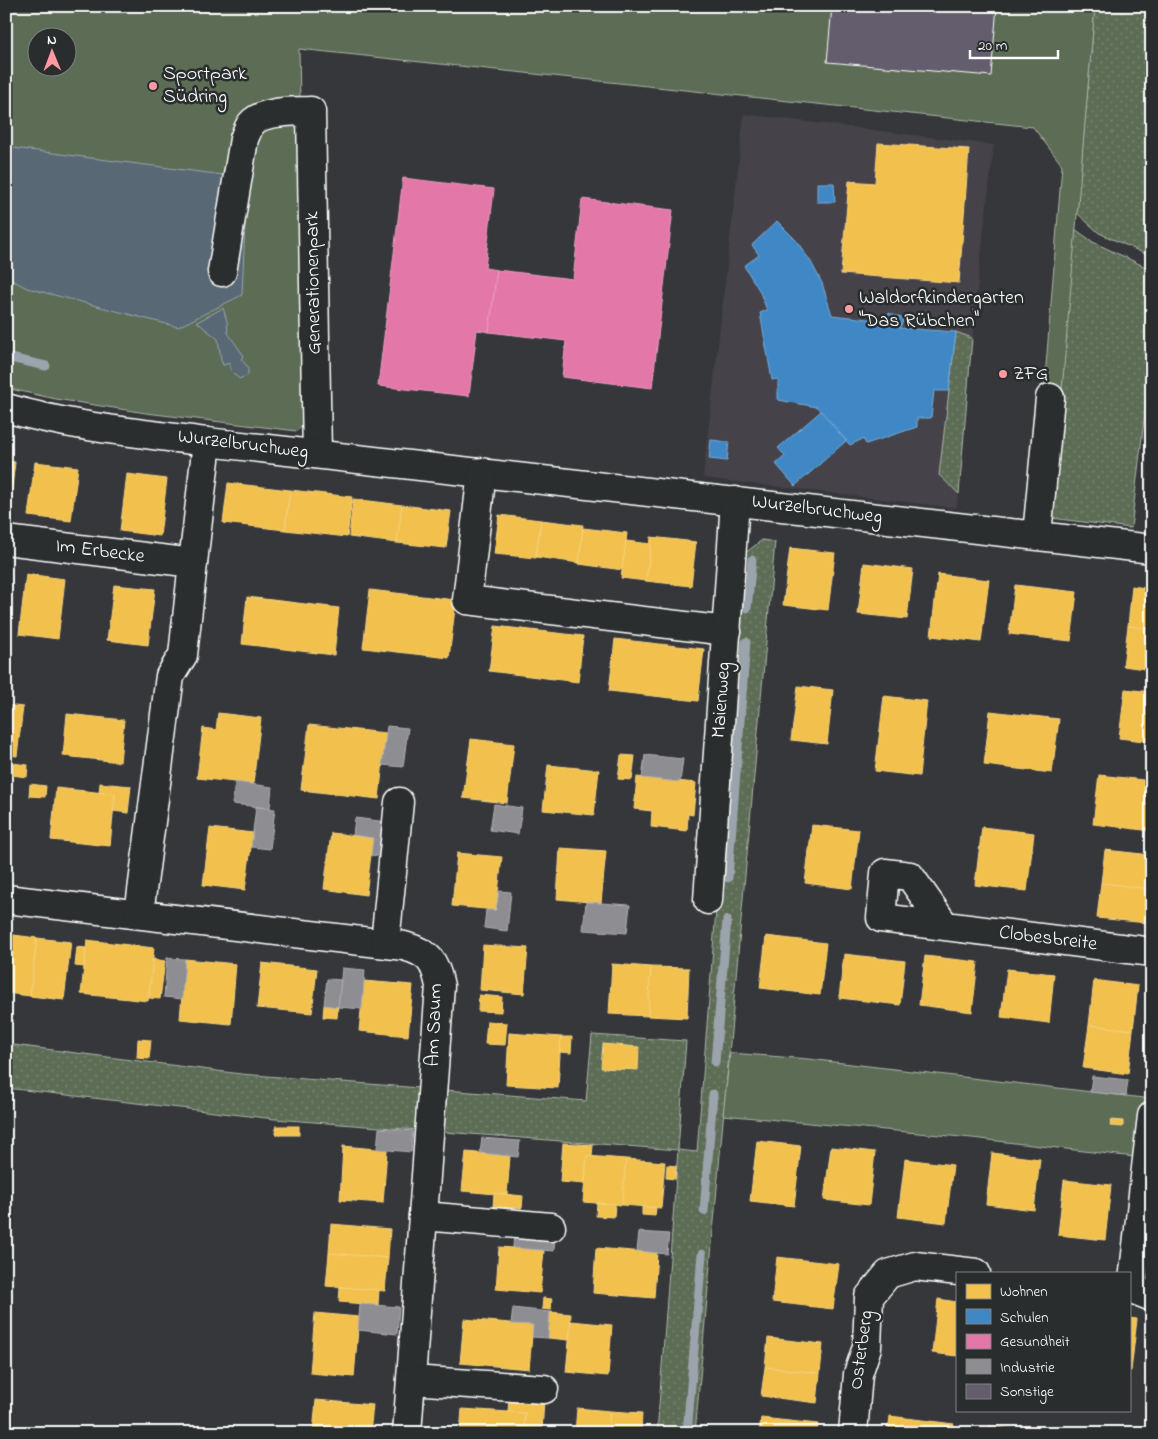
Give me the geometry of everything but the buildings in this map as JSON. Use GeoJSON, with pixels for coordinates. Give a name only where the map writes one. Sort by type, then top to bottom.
{"type":"FeatureCollection","features":[{"type":"Feature","properties":{"kind":"street","name":"Generationenpark"},"geometry":{"type":"LineString","coordinates":[[222,272],[244,139],[251,124],[259,118],[272,113],[311,111],[317,454]]}},
{"type":"Feature","properties":{"kind":"street"},"geometry":{"type":"LineString","coordinates":[[1037,535],[1050,398]]}},
{"type":"Feature","properties":{"kind":"street","name":"Wurzelbruchweg"},"geometry":{"type":"LineString","coordinates":[[6,408],[36,416],[101,428],[207,442],[1152,549]]}},
{"type":"Feature","properties":{"kind":"street"},"geometry":{"type":"LineString","coordinates":[[139,914],[170,676],[183,656],[207,442]]}},
{"type":"Feature","properties":{"kind":"street"},"geometry":{"type":"LineString","coordinates":[[482,472],[467,600],[726,631]]}},
{"type":"Feature","properties":{"kind":"street","name":"Maienweg"},"geometry":{"type":"LineString","coordinates":[[708,900],[736,501]]}},
{"type":"Feature","properties":{"kind":"street","name":"Im Erbecke"},"geometry":{"type":"LineString","coordinates":[[6,540],[193,563]]}},
{"type":"Feature","properties":{"kind":"street"},"geometry":{"type":"LineString","coordinates":[[385,943],[400,802]]}},
{"type":"Feature","properties":{"kind":"street","name":"Am Saum"},"geometry":{"type":"LineString","coordinates":[[6,899],[385,943],[417,949],[427,956],[438,974],[440,986],[408,1433]]}},
{"type":"Feature","properties":{"kind":"street","name":"Clobesbreite"},"geometry":{"type":"LineString","coordinates":[[945,926],[1152,952]]}},
{"type":"Feature","properties":{"kind":"street"},"geometry":{"type":"LineString","coordinates":[[1138,1292],[1152,1116]]}},
{"type":"Feature","properties":{"kind":"street"},"geometry":{"type":"LineString","coordinates":[[423,1216],[551,1227]]}},
{"type":"Feature","properties":{"kind":"street","name":"Osterberg"},"geometry":{"type":"LineString","coordinates":[[853,1433],[858,1374],[867,1347],[869,1297],[888,1274],[915,1266],[967,1272]]}},
{"type":"Feature","properties":{"kind":"street"},"geometry":{"type":"LineString","coordinates":[[411,1380],[544,1389]]}},
{"type":"Feature","properties":{"kind":"shaded area","name":"Waldorfkindergarten \"Das Rübchen\""},"geometry":{"type":"Polygon","coordinates":[[[744,114],[994,145],[978,280],[959,494],[956,508],[703,478],[744,114]]]}},
{"type":"Feature","properties":{"kind":"green space"},"geometry":{"type":"Polygon","coordinates":[[[6,6],[1095,6],[1051,518],[1034,517],[1062,165],[1033,127],[299,49],[306,420],[297,431],[146,413],[56,399],[6,388],[6,6]]]}},
{"type":"Feature","properties":{"kind":"green space"},"geometry":{"type":"Polygon","coordinates":[[[1095,6],[1152,6],[1152,257],[1099,233],[1077,213],[1095,6]]]}},
{"type":"Feature","properties":{"kind":"green space"},"geometry":{"type":"Polygon","coordinates":[[[1075,229],[1093,242],[1152,270],[1152,354],[1131,528],[1051,518],[1075,229]]]}},
{"type":"Feature","properties":{"kind":"green space"},"geometry":{"type":"Polygon","coordinates":[[[956,332],[972,338],[959,494],[939,475],[956,332]]]}},
{"type":"Feature","properties":{"kind":"green space"},"geometry":{"type":"Polygon","coordinates":[[[762,540],[775,542],[695,1433],[657,1433],[678,1150],[697,1152],[744,554],[762,540]]]}},
{"type":"Feature","properties":{"kind":"green space"},"geometry":{"type":"Polygon","coordinates":[[[592,1035],[686,1041],[678,1150],[275,1119],[6,1088],[6,1044],[241,1074],[586,1101],[592,1035]]]}},
{"type":"Feature","properties":{"kind":"green space"},"geometry":{"type":"Polygon","coordinates":[[[730,1053],[808,1059],[1152,1099],[1152,1159],[972,1138],[723,1115],[730,1053]]]}},
{"type":"Feature","properties":{"kind":"water"},"geometry":{"type":"Polygon","coordinates":[[[6,147],[247,178],[242,295],[178,327],[27,288],[6,277],[6,147]]]}},
{"type":"Feature","properties":{"kind":"water"},"geometry":{"type":"Polygon","coordinates":[[[223,308],[228,333],[244,356],[241,359],[248,367],[248,375],[239,379],[231,371],[230,363],[223,365],[218,339],[197,322],[223,308]]]}},
{"type":"Feature","properties":{"kind":"waterway"},"geometry":{"type":"LineString","coordinates":[[6,357],[46,366]]}},
{"type":"Feature","properties":{"kind":"waterway"},"geometry":{"type":"LineString","coordinates":[[747,608],[752,560]]}},
{"type":"Feature","properties":{"kind":"waterway"},"geometry":{"type":"LineString","coordinates":[[728,878],[746,642]]}},
{"type":"Feature","properties":{"kind":"waterway"},"geometry":{"type":"LineString","coordinates":[[715,1062],[727,920]]}},
{"type":"Feature","properties":{"kind":"waterway"},"geometry":{"type":"LineString","coordinates":[[704,1211],[713,1094]]}},
{"type":"Feature","properties":{"kind":"waterway"},"geometry":{"type":"LineString","coordinates":[[687,1433],[702,1254]]}},
{"type":"Feature","properties":{"kind":"place","name":"Sportpark Südring"},"geometry":{"type":"Point","coordinates":[153,86]}},
{"type":"Feature","properties":{"kind":"place","name":"Waldorfkindergarten \"Das Rübchen\""},"geometry":{"type":"Point","coordinates":[849,309]}},
{"type":"Feature","properties":{"kind":"place","name":"ZFG"},"geometry":{"type":"Point","coordinates":[1003,374]}}]}
